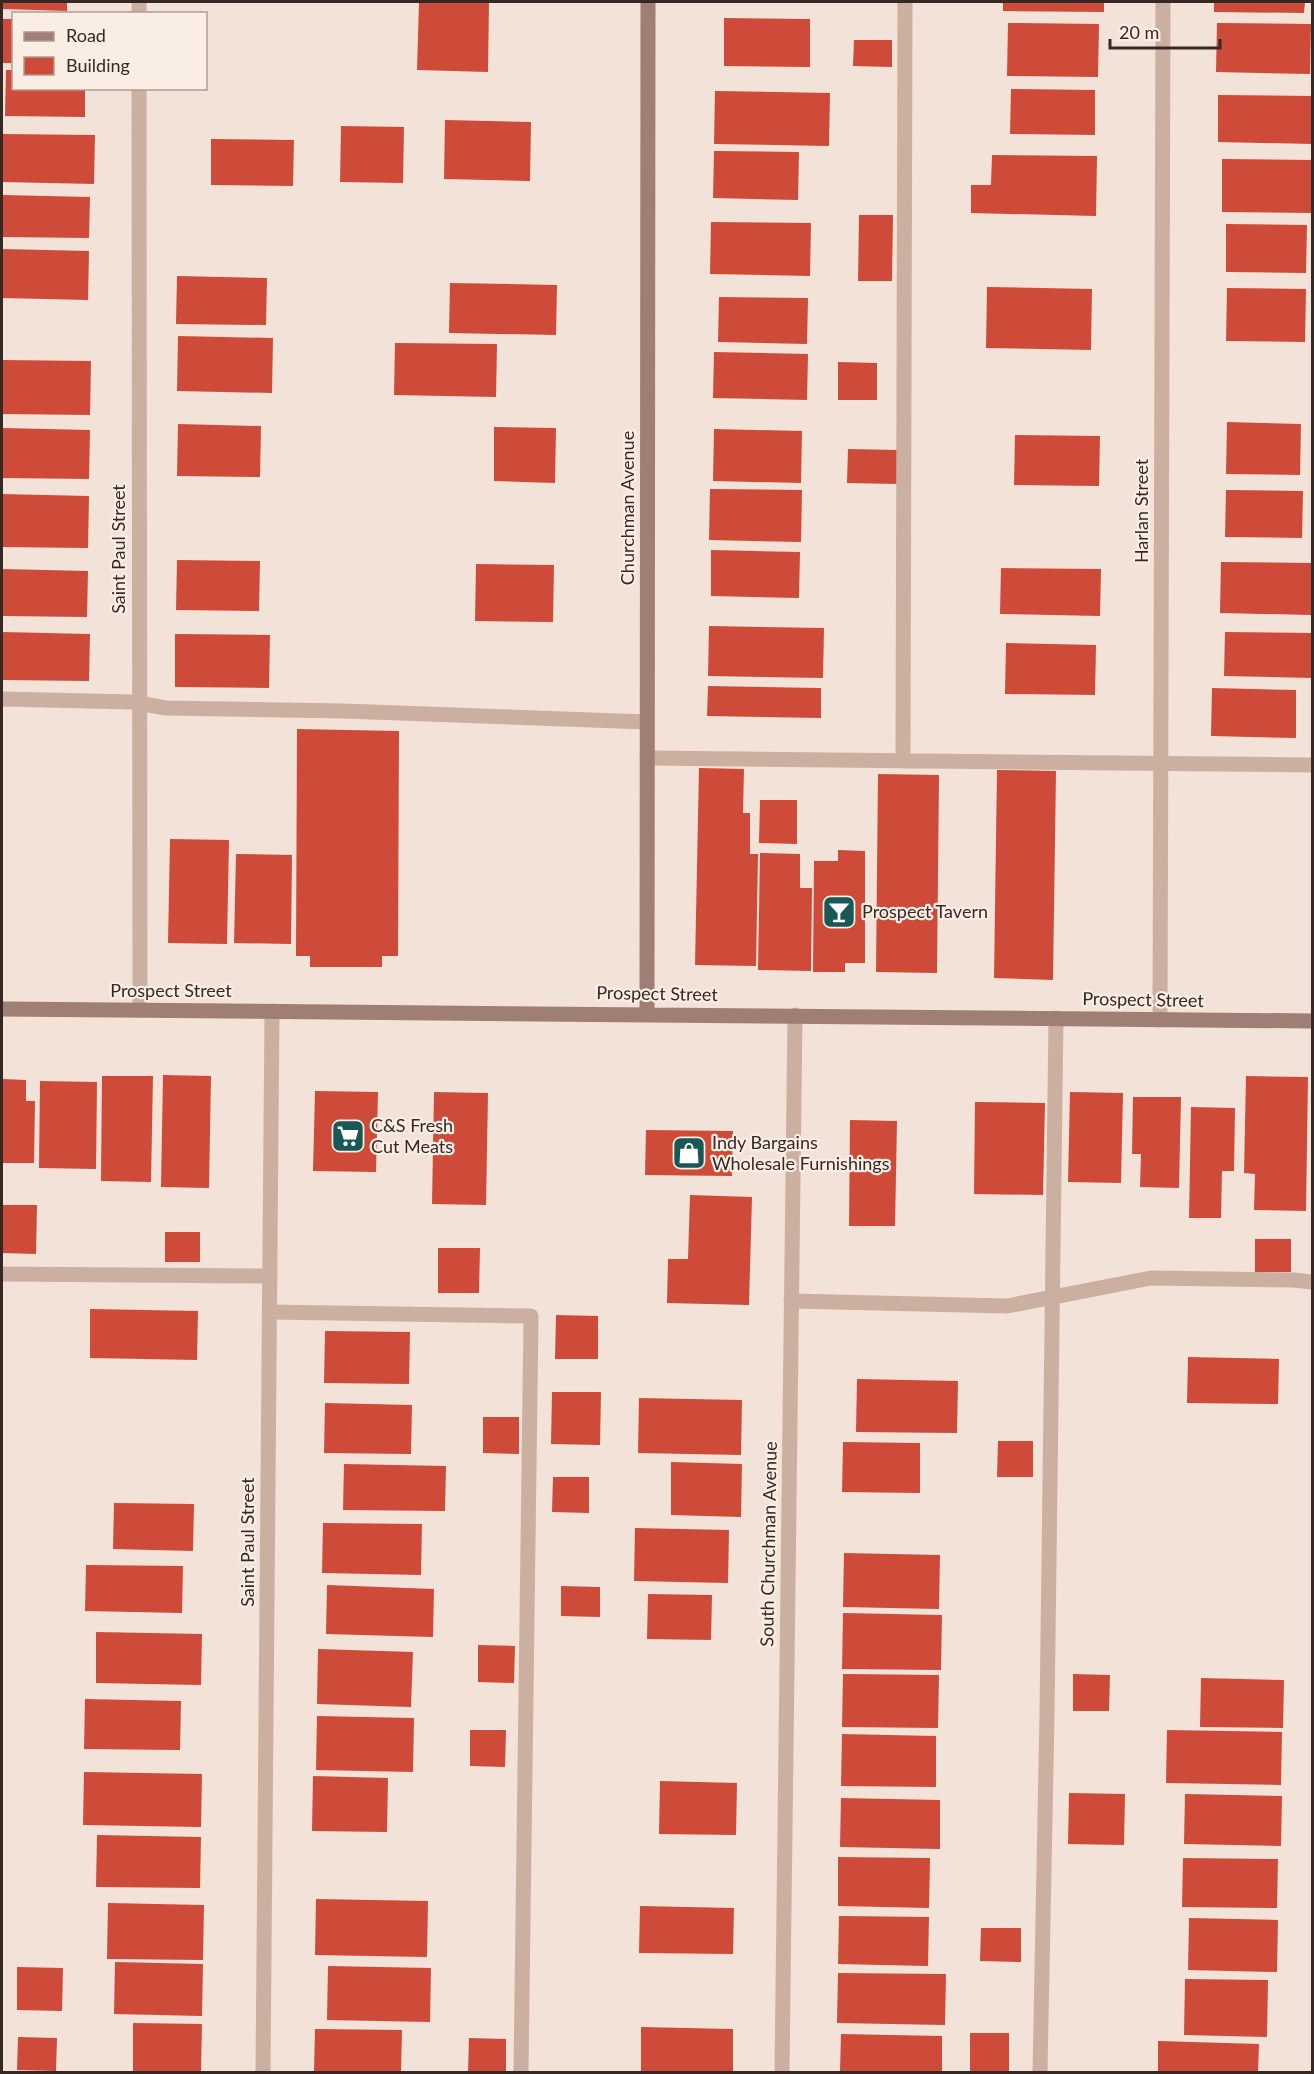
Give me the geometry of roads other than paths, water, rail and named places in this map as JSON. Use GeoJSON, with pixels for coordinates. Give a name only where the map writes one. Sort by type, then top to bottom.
{"type":"FeatureCollection","features":[{"type":"Feature","properties":{"kind":"main road","name":"Churchman Avenue"},"geometry":{"type":"LineString","coordinates":[[647,1014],[648,2]]}},
{"type":"Feature","properties":{"kind":"main road","name":"Prospect Street"},"geometry":{"type":"LineString","coordinates":[[2,1009],[795,1015],[1312,1022]]}},
{"type":"Feature","properties":{"kind":"street"},"geometry":{"type":"LineString","coordinates":[[903,761],[904,2]]}},
{"type":"Feature","properties":{"kind":"street","name":"Harlan Street"},"geometry":{"type":"LineString","coordinates":[[1160,1020],[1163,2]]}},
{"type":"Feature","properties":{"kind":"street","name":"Saint Paul Street"},"geometry":{"type":"LineString","coordinates":[[139,90],[140,1010]]}},
{"type":"Feature","properties":{"kind":"street"},"geometry":{"type":"LineString","coordinates":[[2,699],[138,704],[166,708],[344,711],[647,722]]}},
{"type":"Feature","properties":{"kind":"street"},"geometry":{"type":"LineString","coordinates":[[647,758],[1312,765]]}},
{"type":"Feature","properties":{"kind":"street","name":"Saint Paul Street"},"geometry":{"type":"LineString","coordinates":[[263,2073],[272,1011]]}},
{"type":"Feature","properties":{"kind":"street","name":"South Churchman Avenue"},"geometry":{"type":"LineString","coordinates":[[783,2073],[795,1015]]}},
{"type":"Feature","properties":{"kind":"street"},"geometry":{"type":"LineString","coordinates":[[1040,2073],[1056,1018]]}},
{"type":"Feature","properties":{"kind":"street"},"geometry":{"type":"LineString","coordinates":[[2,1274],[270,1276]]}},
{"type":"Feature","properties":{"kind":"street"},"geometry":{"type":"LineString","coordinates":[[791,1301],[1007,1306],[1151,1278],[1312,1282]]}},
{"type":"Feature","properties":{"kind":"street"},"geometry":{"type":"LineString","coordinates":[[269,1312],[531,1316],[521,2073]]}},
{"type":"Feature","properties":{"kind":"place","name":"Prospect Tavern"},"geometry":{"type":"Point","coordinates":[839,912]}},
{"type":"Feature","properties":{"kind":"place","name":"C&S Fresh Cut Meats"},"geometry":{"type":"Point","coordinates":[348,1136]}},
{"type":"Feature","properties":{"kind":"place","name":"Indy Bargains Wholesale Furnishings"},"geometry":{"type":"Point","coordinates":[689,1153]}}]}
